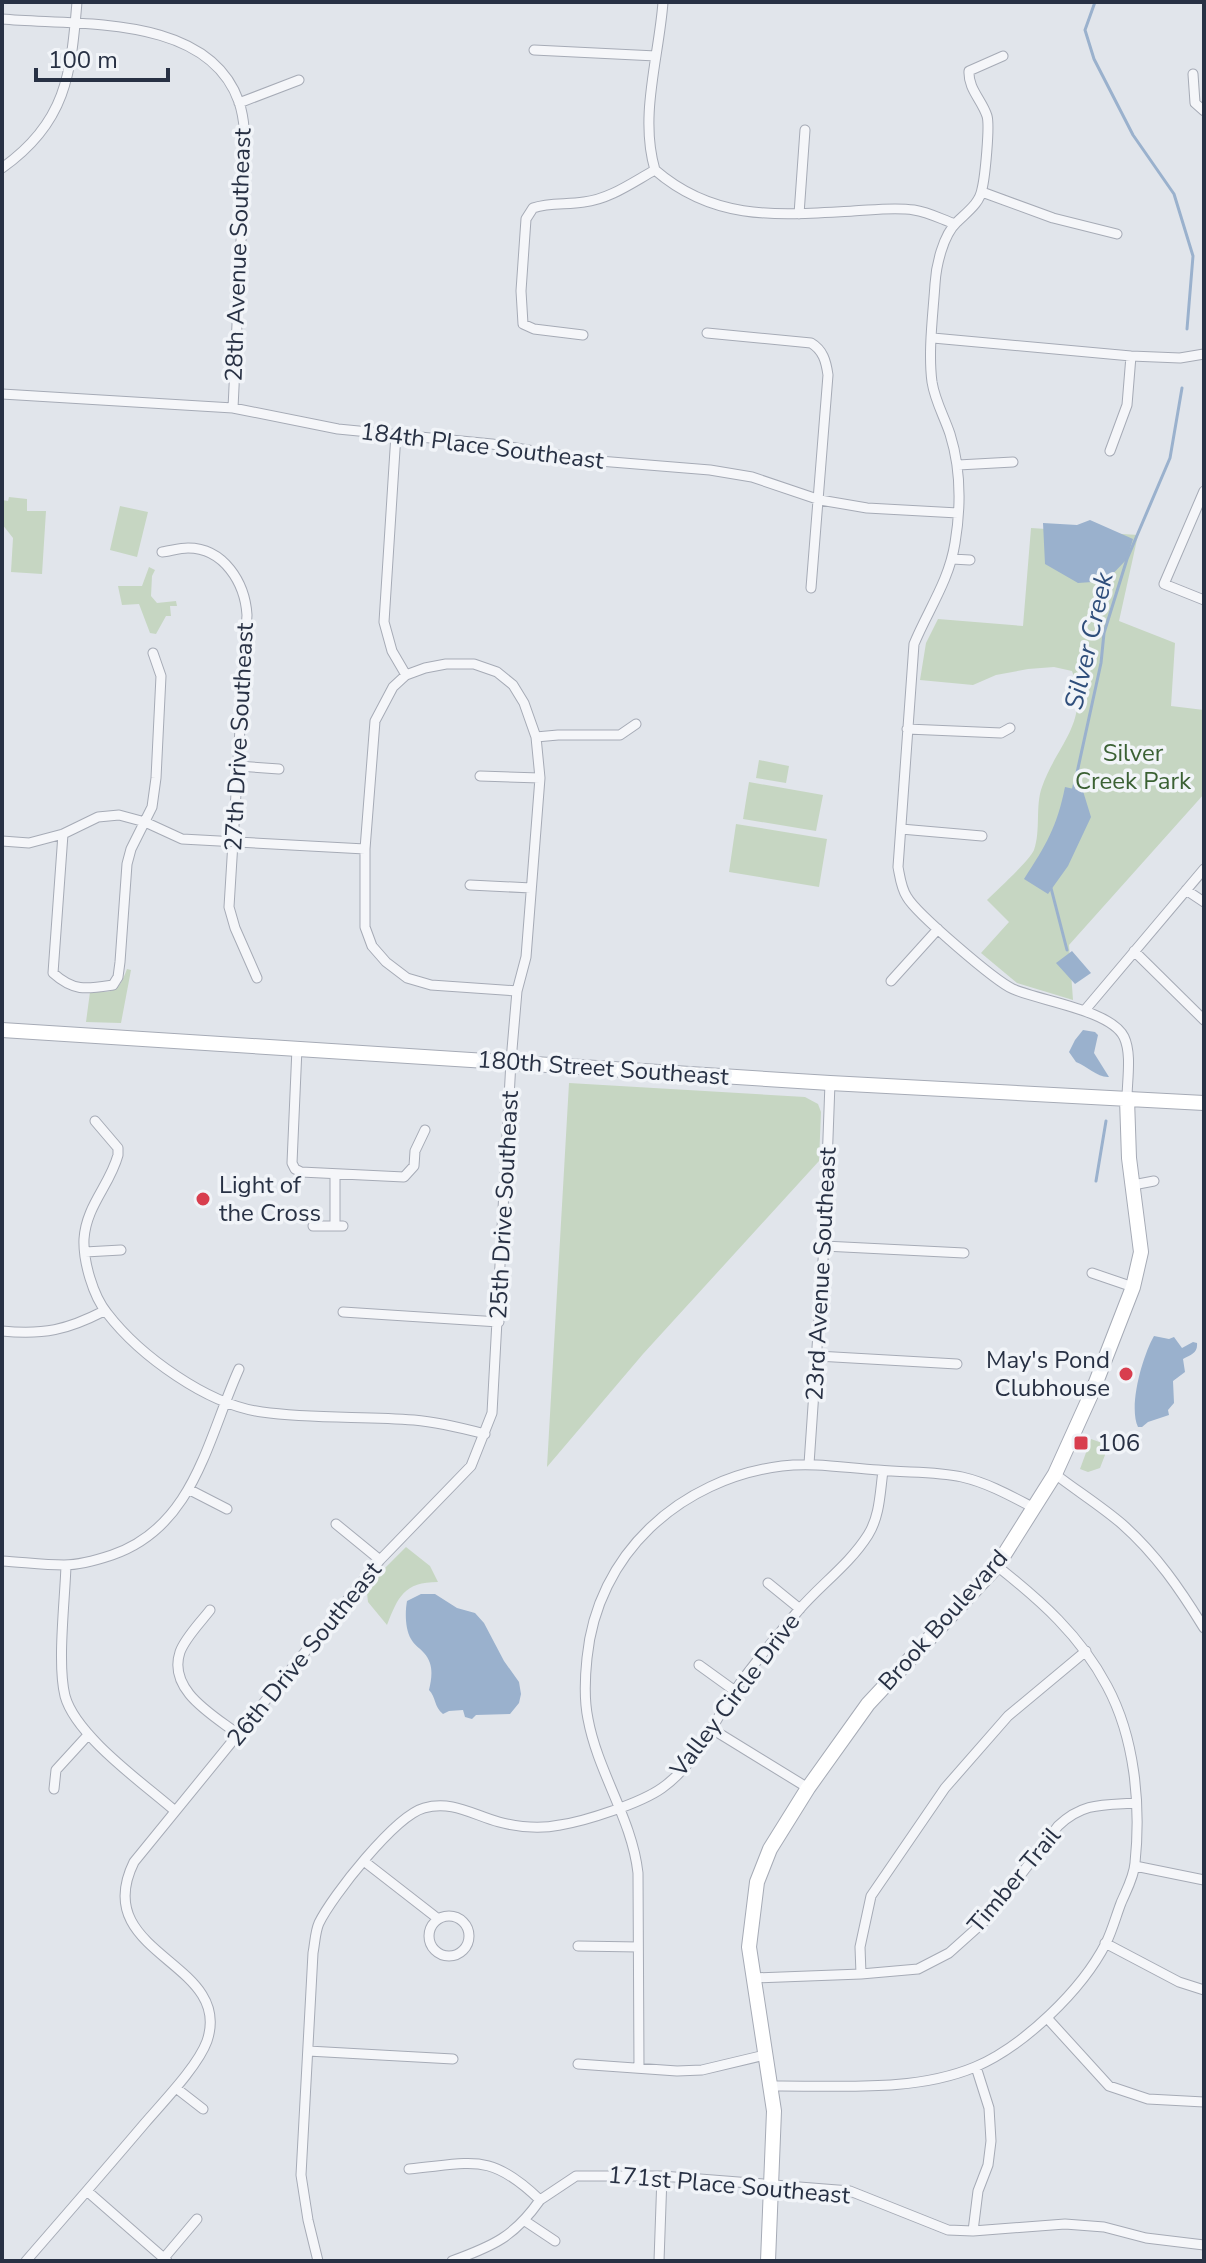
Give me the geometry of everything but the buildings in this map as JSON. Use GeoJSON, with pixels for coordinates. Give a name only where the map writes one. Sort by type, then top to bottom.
{"type":"FeatureCollection","features":[{"type":"Feature","properties":{"kind":"street"},"geometry":{"type":"LineString","coordinates":[[2,168],[19,156],[42,130],[61,101],[70,73],[77,2]]}},
{"type":"Feature","properties":{"kind":"street"},"geometry":{"type":"LineString","coordinates":[[663,2],[648,128],[649,150],[655,170],[676,188],[732,210],[760,214],[898,208],[918,210],[955,224]]}},
{"type":"Feature","properties":{"kind":"street"},"geometry":{"type":"LineString","coordinates":[[2,19],[144,30],[197,51],[230,83],[239,103],[299,80]]}},
{"type":"Feature","properties":{"kind":"street"},"geometry":{"type":"LineString","coordinates":[[534,50],[656,56]]}},
{"type":"Feature","properties":{"kind":"street"},"geometry":{"type":"LineString","coordinates":[[1003,56],[969,71],[974,93],[988,117],[982,192],[968,213],[955,224],[941,254],[935,280],[932,379],[936,404],[949,432],[958,465],[958,513],[952,559],[940,594],[914,644],[898,867],[907,899],[1009,988],[1031,997],[1085,1010],[1114,1026],[1123,1036],[1127,1052],[1127,1099]]}},
{"type":"Feature","properties":{"kind":"street"},"geometry":{"type":"LineString","coordinates":[[1193,74],[1195,103],[1204,111]]}},
{"type":"Feature","properties":{"kind":"street","name":"28th Avenue Southeast"},"geometry":{"type":"LineString","coordinates":[[233,408],[245,157],[245,129],[239,103]]}},
{"type":"Feature","properties":{"kind":"street"},"geometry":{"type":"LineString","coordinates":[[799,214],[805,130]]}},
{"type":"Feature","properties":{"kind":"street"},"geometry":{"type":"LineString","coordinates":[[583,335],[534,329],[523,324],[521,291],[526,219],[533,208],[545,204],[586,202],[617,191],[655,170]]}},
{"type":"Feature","properties":{"kind":"street"},"geometry":{"type":"LineString","coordinates":[[982,192],[1053,218],[1117,234]]}},
{"type":"Feature","properties":{"kind":"street"},"geometry":{"type":"LineString","coordinates":[[707,333],[811,343],[819,349],[826,362],[828,375],[820,500],[811,588]]}},
{"type":"Feature","properties":{"kind":"street"},"geometry":{"type":"LineString","coordinates":[[933,338],[1131,356],[1180,358],[1204,354]]}},
{"type":"Feature","properties":{"kind":"street"},"geometry":{"type":"LineString","coordinates":[[1110,451],[1127,405],[1131,356]]}},
{"type":"Feature","properties":{"kind":"street","name":"184th Place Southeast"},"geometry":{"type":"LineString","coordinates":[[2,394],[233,408],[338,429],[492,444],[587,460],[710,470],[752,477],[820,500],[867,508],[958,513]]}},
{"type":"Feature","properties":{"kind":"street"},"geometry":{"type":"LineString","coordinates":[[396,434],[384,622],[392,651],[406,675],[393,687],[375,721],[365,849],[365,927],[372,946],[407,978],[431,985],[517,991]]}},
{"type":"Feature","properties":{"kind":"street"},"geometry":{"type":"LineString","coordinates":[[958,465],[1013,462]]}},
{"type":"Feature","properties":{"kind":"street"},"geometry":{"type":"LineString","coordinates":[[1204,491],[1202,504],[1164,584],[1204,600]]}},
{"type":"Feature","properties":{"kind":"street","name":"27th Drive Southeast"},"geometry":{"type":"LineString","coordinates":[[162,552],[190,548],[213,554],[233,573],[246,598],[229,907],[257,978]]}},
{"type":"Feature","properties":{"kind":"street"},"geometry":{"type":"LineString","coordinates":[[952,559],[970,560]]}},
{"type":"Feature","properties":{"kind":"street"},"geometry":{"type":"LineString","coordinates":[[63,834],[53,973],[67,986],[90,989],[113,985],[118,977],[120,962],[127,864],[152,807],[156,778],[161,676],[153,653]]}},
{"type":"Feature","properties":{"kind":"street","name":"25th Drive Southeast"},"geometry":{"type":"LineString","coordinates":[[406,675],[446,664],[474,664],[497,672],[513,685],[524,703],[536,737],[540,778],[526,957],[517,991],[511,1061],[499,1322],[492,1413],[485,1434]]}},
{"type":"Feature","properties":{"kind":"street"},"geometry":{"type":"LineString","coordinates":[[536,737],[620,735],[636,724]]}},
{"type":"Feature","properties":{"kind":"street"},"geometry":{"type":"LineString","coordinates":[[907,729],[1001,733],[1010,728]]}},
{"type":"Feature","properties":{"kind":"street"},"geometry":{"type":"LineString","coordinates":[[237,766],[279,769]]}},
{"type":"Feature","properties":{"kind":"street"},"geometry":{"type":"LineString","coordinates":[[480,776],[540,778]]}},
{"type":"Feature","properties":{"kind":"street"},"geometry":{"type":"LineString","coordinates":[[2,841],[29,843],[63,834],[98,817],[119,815],[145,822],[182,839],[365,849]]}},
{"type":"Feature","properties":{"kind":"street"},"geometry":{"type":"LineString","coordinates":[[901,829],[982,836]]}},
{"type":"Feature","properties":{"kind":"street"},"geometry":{"type":"LineString","coordinates":[[1085,1010],[1204,869]]}},
{"type":"Feature","properties":{"kind":"street"},"geometry":{"type":"LineString","coordinates":[[470,885],[531,888]]}},
{"type":"Feature","properties":{"kind":"street"},"geometry":{"type":"LineString","coordinates":[[1186,890],[1204,902]]}},
{"type":"Feature","properties":{"kind":"street"},"geometry":{"type":"LineString","coordinates":[[891,981],[938,929]]}},
{"type":"Feature","properties":{"kind":"street"},"geometry":{"type":"LineString","coordinates":[[1134,951],[1204,1020]]}},
{"type":"Feature","properties":{"kind":"street","name":"180th Street Southeast"},"geometry":{"type":"LineString","coordinates":[[2,1030],[830,1083],[1204,1103]]}},
{"type":"Feature","properties":{"kind":"street"},"geometry":{"type":"LineString","coordinates":[[297,1048],[292,1163],[295,1169],[301,1172],[404,1177],[410,1174],[414,1166],[415,1151],[425,1130]]}},
{"type":"Feature","properties":{"kind":"street","name":"23rd Avenue Southeast"},"geometry":{"type":"LineString","coordinates":[[809,1464],[824,1246],[830,1083]]}},
{"type":"Feature","properties":{"kind":"street","name":"Brook Boulevard"},"geometry":{"type":"LineString","coordinates":[[770,2086],[749,1947],[757,1882],[770,1849],[808,1788],[868,1704],[997,1566],[1055,1474],[1093,1390],[1133,1287],[1141,1252],[1129,1158],[1127,1099]]}},
{"type":"Feature","properties":{"kind":"street"},"geometry":{"type":"LineString","coordinates":[[95,1121],[118,1148],[118,1155],[86,1222],[85,1252],[104,1311],[130,1341],[174,1373],[224,1403],[262,1412],[416,1420],[485,1434]]}},
{"type":"Feature","properties":{"kind":"street"},"geometry":{"type":"LineString","coordinates":[[313,1226],[339,1226],[335,1174]]}},
{"type":"Feature","properties":{"kind":"street"},"geometry":{"type":"LineString","coordinates":[[1133,1185],[1154,1181]]}},
{"type":"Feature","properties":{"kind":"street"},"geometry":{"type":"LineString","coordinates":[[824,1246],[964,1253]]}},
{"type":"Feature","properties":{"kind":"street"},"geometry":{"type":"LineString","coordinates":[[85,1252],[121,1250]]}},
{"type":"Feature","properties":{"kind":"street"},"geometry":{"type":"LineString","coordinates":[[1092,1273],[1133,1287]]}},
{"type":"Feature","properties":{"kind":"street"},"geometry":{"type":"LineString","coordinates":[[2,1331],[52,1332],[104,1311]]}},
{"type":"Feature","properties":{"kind":"street"},"geometry":{"type":"LineString","coordinates":[[343,1312],[499,1322]]}},
{"type":"Feature","properties":{"kind":"street"},"geometry":{"type":"LineString","coordinates":[[817,1356],[957,1364]]}},
{"type":"Feature","properties":{"kind":"street"},"geometry":{"type":"LineString","coordinates":[[2,1561],[66,1565],[103,1558],[132,1548],[150,1537],[170,1518],[190,1490],[239,1369]]}},
{"type":"Feature","properties":{"kind":"street","name":"26th Drive Southeast"},"geometry":{"type":"LineString","coordinates":[[176,2088],[208,2039],[207,2006],[183,1972],[145,1941],[129,1921],[125,1905],[126,1878],[134,1862],[380,1560],[471,1466],[485,1434]]}},
{"type":"Feature","properties":{"kind":"street"},"geometry":{"type":"LineString","coordinates":[[639,2068],[635,1849],[597,1753],[587,1717],[587,1657],[606,1588],[641,1537],[668,1510],[721,1480],[781,1466],[809,1464],[961,1477],[998,1489],[1034,1508]]}},
{"type":"Feature","properties":{"kind":"street","name":"Valley Circle Drive"},"geometry":{"type":"LineString","coordinates":[[365,1862],[401,1821],[421,1809],[441,1805],[462,1808],[499,1822],[559,1826],[620,1807],[660,1790],[684,1769],[735,1691],[800,1609],[849,1560],[869,1533],[877,1515],[883,1471]]}},
{"type":"Feature","properties":{"kind":"street"},"geometry":{"type":"LineString","coordinates":[[1055,1474],[1121,1523],[1152,1553],[1177,1584],[1204,1628]]}},
{"type":"Feature","properties":{"kind":"street"},"geometry":{"type":"LineString","coordinates":[[190,1490],[227,1509]]}},
{"type":"Feature","properties":{"kind":"street"},"geometry":{"type":"LineString","coordinates":[[336,1524],[380,1560]]}},
{"type":"Feature","properties":{"kind":"street"},"geometry":{"type":"LineString","coordinates":[[66,1565],[62,1681],[71,1713],[88,1735],[175,1811]]}},
{"type":"Feature","properties":{"kind":"street"},"geometry":{"type":"LineString","coordinates":[[768,2261],[774,2138],[770,2086],[882,2084],[928,2079],[976,2067],[1048,2019],[1080,1981],[1105,1943],[1135,1866],[1136,1803],[1132,1757],[1108,1687],[1086,1651],[1044,1602],[997,1566]]}},
{"type":"Feature","properties":{"kind":"street"},"geometry":{"type":"LineString","coordinates":[[768,1583],[800,1609]]}},
{"type":"Feature","properties":{"kind":"street"},"geometry":{"type":"LineString","coordinates":[[210,1610],[180,1650],[177,1666],[180,1680],[189,1695],[239,1735]]}},
{"type":"Feature","properties":{"kind":"street"},"geometry":{"type":"LineString","coordinates":[[861,1974],[860,1947],[871,1896],[945,1788],[1008,1716],[1086,1651]]}},
{"type":"Feature","properties":{"kind":"street"},"geometry":{"type":"LineString","coordinates":[[699,1665],[735,1691]]}},
{"type":"Feature","properties":{"kind":"street"},"geometry":{"type":"LineString","coordinates":[[712,1729],[808,1788]]}},
{"type":"Feature","properties":{"kind":"street"},"geometry":{"type":"LineString","coordinates":[[54,1789],[56,1770],[88,1735]]}},
{"type":"Feature","properties":{"kind":"street","name":"Timber Trail"},"geometry":{"type":"LineString","coordinates":[[752,1978],[918,1969],[949,1953],[987,1919],[1070,1814],[1089,1805],[1136,1803]]}},
{"type":"Feature","properties":{"kind":"street"},"geometry":{"type":"LineString","coordinates":[[318,2261],[301,2175],[313,1953],[318,1926],[337,1894],[365,1862],[437,1918],[451,1915],[466,1925],[467,1942],[458,1955],[444,1957],[433,1950],[431,1930],[437,1918]]}},
{"type":"Feature","properties":{"kind":"street"},"geometry":{"type":"LineString","coordinates":[[1135,1866],[1204,1880]]}},
{"type":"Feature","properties":{"kind":"street"},"geometry":{"type":"LineString","coordinates":[[1105,1943],[1179,1982],[1204,1990]]}},
{"type":"Feature","properties":{"kind":"street"},"geometry":{"type":"LineString","coordinates":[[578,1946],[638,1947]]}},
{"type":"Feature","properties":{"kind":"street"},"geometry":{"type":"LineString","coordinates":[[1048,2019],[1109,2086],[1148,2099],[1204,2102]]}},
{"type":"Feature","properties":{"kind":"street"},"geometry":{"type":"LineString","coordinates":[[308,2051],[453,2059]]}},
{"type":"Feature","properties":{"kind":"street"},"geometry":{"type":"LineString","coordinates":[[578,2064],[702,2070],[765,2055]]}},
{"type":"Feature","properties":{"kind":"street"},"geometry":{"type":"LineString","coordinates":[[973,2231],[978,2191],[988,2165],[991,2141],[989,2108],[976,2067]]}},
{"type":"Feature","properties":{"kind":"street"},"geometry":{"type":"LineString","coordinates":[[26,2261],[176,2088],[203,2109]]}},
{"type":"Feature","properties":{"kind":"street"},"geometry":{"type":"LineString","coordinates":[[409,2169],[473,2163],[489,2165],[518,2179],[540,2200],[525,2221],[504,2238],[452,2261]]}},
{"type":"Feature","properties":{"kind":"street","name":"171st Place Southeast"},"geometry":{"type":"LineString","coordinates":[[540,2200],[576,2176],[662,2176],[850,2191],[948,2230],[1078,2225],[1204,2245]]}},
{"type":"Feature","properties":{"kind":"street"},"geometry":{"type":"LineString","coordinates":[[659,2261],[662,2176]]}},
{"type":"Feature","properties":{"kind":"street"},"geometry":{"type":"LineString","coordinates":[[87,2191],[165,2260],[197,2219]]}},
{"type":"Feature","properties":{"kind":"street"},"geometry":{"type":"LineString","coordinates":[[525,2221],[555,2241]]}},
{"type":"Feature","properties":{"kind":"green space"},"geometry":{"type":"Polygon","coordinates":[[[9,497],[27,499],[27,511],[46,511],[42,574],[11,572],[13,538],[2,524],[2,500],[8,501],[9,497]]]}},
{"type":"Feature","properties":{"kind":"green space"},"geometry":{"type":"Polygon","coordinates":[[[120,506],[148,512],[137,557],[110,550],[120,506]]]}},
{"type":"Feature","properties":{"kind":"green space","name":"Silver Creek Park"},"geometry":{"type":"Polygon","coordinates":[[[1031,528],[1138,535],[1119,621],[1175,643],[1171,706],[1204,710],[1204,794],[1069,945],[1073,1000],[1017,983],[981,953],[1009,922],[987,900],[1034,850],[1042,787],[1075,719],[1077,689],[1072,671],[1054,667],[1028,669],[996,675],[973,685],[920,680],[926,643],[938,619],[1023,626],[1031,528]]]}},
{"type":"Feature","properties":{"kind":"green space"},"geometry":{"type":"Polygon","coordinates":[[[149,567],[155,570],[151,596],[157,603],[176,601],[177,606],[170,606],[171,616],[166,616],[156,634],[150,633],[139,604],[122,605],[118,586],[142,586],[149,567]]]}},
{"type":"Feature","properties":{"kind":"green space"},"geometry":{"type":"Polygon","coordinates":[[[759,760],[789,766],[786,783],[756,778],[759,760]]]}},
{"type":"Feature","properties":{"kind":"green space"},"geometry":{"type":"Polygon","coordinates":[[[749,782],[823,795],[816,831],[743,819],[749,782]]]}},
{"type":"Feature","properties":{"kind":"green space"},"geometry":{"type":"Polygon","coordinates":[[[736,824],[827,839],[819,887],[729,872],[736,824]]]}},
{"type":"Feature","properties":{"kind":"green space"},"geometry":{"type":"Polygon","coordinates":[[[127,969],[131,970],[121,1023],[86,1022],[90,992],[114,990],[127,969]]]}},
{"type":"Feature","properties":{"kind":"green space"},"geometry":{"type":"Polygon","coordinates":[[[569,1083],[805,1097],[818,1104],[821,1112],[819,1161],[643,1354],[547,1467],[569,1083]]]}},
{"type":"Feature","properties":{"kind":"green space"},"geometry":{"type":"Polygon","coordinates":[[[1091,1439],[1105,1444],[1105,1455],[1100,1468],[1088,1472],[1080,1469],[1091,1439]]]}},
{"type":"Feature","properties":{"kind":"green space"},"geometry":{"type":"Polygon","coordinates":[[[406,1547],[430,1566],[438,1582],[417,1585],[404,1593],[387,1625],[368,1602],[367,1593],[382,1571],[406,1547]]]}},
{"type":"Feature","properties":{"kind":"water"},"geometry":{"type":"Polygon","coordinates":[[[1090,520],[1133,539],[1127,559],[1106,581],[1078,583],[1045,564],[1043,523],[1077,525],[1090,520]]]}},
{"type":"Feature","properties":{"kind":"water"},"geometry":{"type":"Polygon","coordinates":[[[1065,787],[1083,791],[1091,817],[1068,866],[1048,894],[1024,879],[1050,835],[1065,787]]]}},
{"type":"Feature","properties":{"kind":"water"},"geometry":{"type":"Polygon","coordinates":[[[1072,951],[1091,973],[1075,984],[1056,963],[1072,951]]]}},
{"type":"Feature","properties":{"kind":"water"},"geometry":{"type":"Polygon","coordinates":[[[1083,1030],[1098,1035],[1094,1053],[1109,1077],[1101,1076],[1076,1062],[1069,1052],[1083,1030]]]}},
{"type":"Feature","properties":{"kind":"water"},"geometry":{"type":"Polygon","coordinates":[[[1154,1336],[1174,1337],[1182,1348],[1193,1342],[1197,1346],[1193,1353],[1183,1359],[1185,1372],[1173,1381],[1174,1403],[1168,1410],[1169,1415],[1138,1427],[1135,1418],[1136,1394],[1145,1355],[1154,1336]]]}},
{"type":"Feature","properties":{"kind":"water"},"geometry":{"type":"Polygon","coordinates":[[[421,1594],[435,1594],[457,1608],[475,1613],[484,1623],[519,1682],[519,1703],[510,1714],[476,1715],[472,1719],[465,1717],[463,1710],[443,1714],[440,1711],[429,1690],[431,1666],[412,1641],[407,1625],[407,1601],[421,1594]]]}},
{"type":"Feature","properties":{"kind":"waterway","name":"Silver Creek"},"geometry":{"type":"LineString","coordinates":[[1095,2],[1085,30],[1094,59],[1133,135],[1174,194],[1193,256],[1187,329]]}},
{"type":"Feature","properties":{"kind":"waterway","name":"Silver Creek"},"geometry":{"type":"LineString","coordinates":[[1073,791],[1101,663],[1104,633],[1127,559],[1170,458],[1182,388]]}},
{"type":"Feature","properties":{"kind":"waterway","name":"Silver Creek"},"geometry":{"type":"LineString","coordinates":[[1051,888],[1067,950]]}},
{"type":"Feature","properties":{"kind":"waterway","name":"Silver Creek"},"geometry":{"type":"LineString","coordinates":[[1096,1181],[1106,1121]]}},
{"type":"Feature","properties":{"kind":"place","name":"Light of the Cross"},"geometry":{"type":"Point","coordinates":[203,1199]}},
{"type":"Feature","properties":{"kind":"place","name":"May's Pond Clubhouse"},"geometry":{"type":"Point","coordinates":[1126,1374]}},
{"type":"Feature","properties":{"kind":"place","name":"106"},"geometry":{"type":"Point","coordinates":[1081,1443]}}]}
